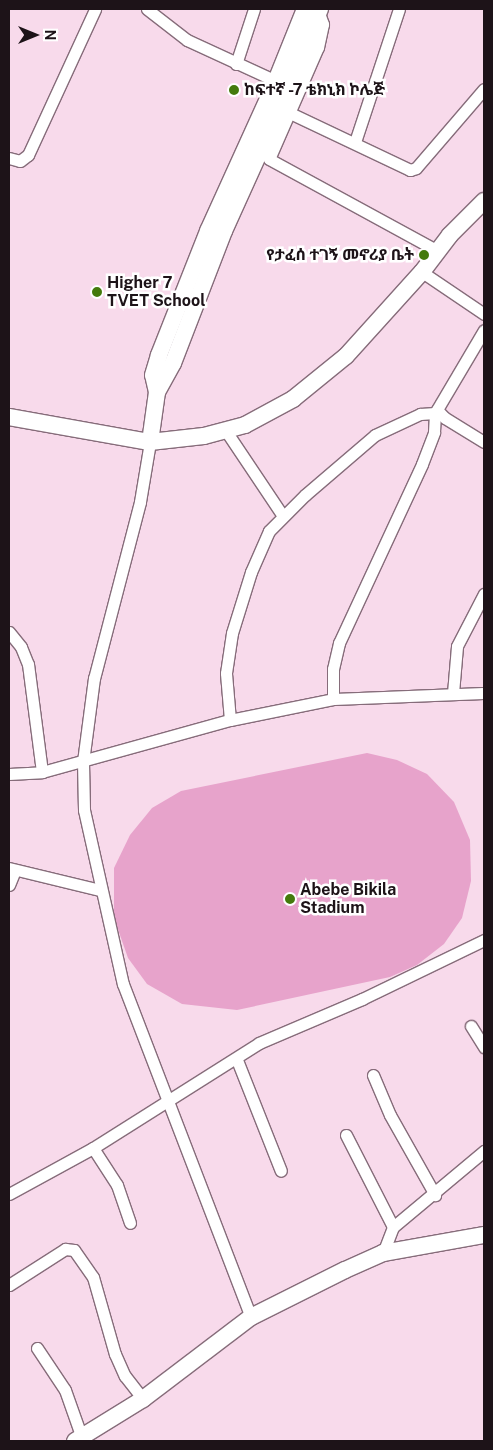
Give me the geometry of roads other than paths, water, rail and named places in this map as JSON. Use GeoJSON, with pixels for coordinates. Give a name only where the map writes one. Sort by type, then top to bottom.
{"type":"FeatureCollection","features":[{"type":"Feature","properties":{"kind":"main road"},"geometry":{"type":"LineString","coordinates":[[277,113],[276,81],[315,10]]}},
{"type":"Feature","properties":{"kind":"main road"},"geometry":{"type":"LineString","coordinates":[[150,442],[157,392],[173,363],[224,231],[277,113],[315,10]]}},
{"type":"Feature","properties":{"kind":"main road"},"geometry":{"type":"LineString","coordinates":[[9,417],[150,442],[226,432],[277,409],[346,356],[484,201]]}},
{"type":"Feature","properties":{"kind":"main road"},"geometry":{"type":"LineString","coordinates":[[78,1440],[143,1399],[251,1317],[382,1253],[484,1235]]}},
{"type":"Feature","properties":{"kind":"street"},"geometry":{"type":"LineString","coordinates":[[9,158],[20,161],[28,155],[95,9]]}},
{"type":"Feature","properties":{"kind":"street"},"geometry":{"type":"LineString","coordinates":[[147,9],[186,40],[276,81]]}},
{"type":"Feature","properties":{"kind":"street"},"geometry":{"type":"LineString","coordinates":[[236,64],[254,9]]}},
{"type":"Feature","properties":{"kind":"street"},"geometry":{"type":"LineString","coordinates":[[355,142],[399,9]]}},
{"type":"Feature","properties":{"kind":"street"},"geometry":{"type":"LineString","coordinates":[[438,251],[270,161],[269,154],[277,113],[355,142],[402,168],[413,169],[484,88]]}},
{"type":"Feature","properties":{"kind":"street"},"geometry":{"type":"LineString","coordinates":[[422,272],[484,314]]}},
{"type":"Feature","properties":{"kind":"street"},"geometry":{"type":"LineString","coordinates":[[333,699],[333,669],[340,643],[422,464],[434,432],[436,411],[484,330]]}},
{"type":"Feature","properties":{"kind":"street"},"geometry":{"type":"LineString","coordinates":[[230,720],[226,673],[236,616],[258,553],[269,530],[282,516],[375,435],[420,414],[436,411],[484,442]]}},
{"type":"Feature","properties":{"kind":"street"},"geometry":{"type":"LineString","coordinates":[[226,432],[282,516]]}},
{"type":"Feature","properties":{"kind":"street"},"geometry":{"type":"LineString","coordinates":[[150,442],[140,502],[101,639],[83,762],[84,810],[100,890],[123,984],[251,1317]]}},
{"type":"Feature","properties":{"kind":"street"},"geometry":{"type":"LineString","coordinates":[[453,693],[456,646],[484,594]]}},
{"type":"Feature","properties":{"kind":"street"},"geometry":{"type":"LineString","coordinates":[[9,632],[21,647],[28,664],[42,772]]}},
{"type":"Feature","properties":{"kind":"street"},"geometry":{"type":"LineString","coordinates":[[9,774],[42,772],[230,720],[333,699],[453,693],[484,694]]}},
{"type":"Feature","properties":{"kind":"street"},"geometry":{"type":"LineString","coordinates":[[9,884],[12,869],[100,890]]}},
{"type":"Feature","properties":{"kind":"street"},"geometry":{"type":"LineString","coordinates":[[9,1194],[93,1148],[280,1032],[362,999],[484,940]]}},
{"type":"Feature","properties":{"kind":"street"},"geometry":{"type":"LineString","coordinates":[[471,1026],[484,1047]]}},
{"type":"Feature","properties":{"kind":"street"},"geometry":{"type":"LineString","coordinates":[[237,1060],[281,1171]]}},
{"type":"Feature","properties":{"kind":"street"},"geometry":{"type":"LineString","coordinates":[[373,1075],[390,1115],[435,1195]]}},
{"type":"Feature","properties":{"kind":"street"},"geometry":{"type":"LineString","coordinates":[[346,1135],[393,1227]]}},
{"type":"Feature","properties":{"kind":"street"},"geometry":{"type":"LineString","coordinates":[[93,1148],[117,1185],[130,1223]]}},
{"type":"Feature","properties":{"kind":"street"},"geometry":{"type":"LineString","coordinates":[[382,1253],[393,1227],[435,1195],[484,1151]]}},
{"type":"Feature","properties":{"kind":"street"},"geometry":{"type":"LineString","coordinates":[[9,1285],[65,1249],[74,1250],[93,1277],[115,1354],[125,1376],[143,1399]]}},
{"type":"Feature","properties":{"kind":"street"},"geometry":{"type":"LineString","coordinates":[[37,1348],[65,1390],[78,1440]]}},
{"type":"Feature","properties":{"kind":"place","name":"ከፍተኛ -7 ቴክኒክ ኮሌጅ"},"geometry":{"type":"Point","coordinates":[234,90]}},
{"type":"Feature","properties":{"kind":"place","name":"የታፈሰ ተገኝ መኖሪያ ቤት"},"geometry":{"type":"Point","coordinates":[424,255]}},
{"type":"Feature","properties":{"kind":"place","name":"Higher 7 TVET School"},"geometry":{"type":"Point","coordinates":[97,292]}},
{"type":"Feature","properties":{"kind":"place","name":"Abebe Bikila Stadium"},"geometry":{"type":"Point","coordinates":[290,899]}}]}
